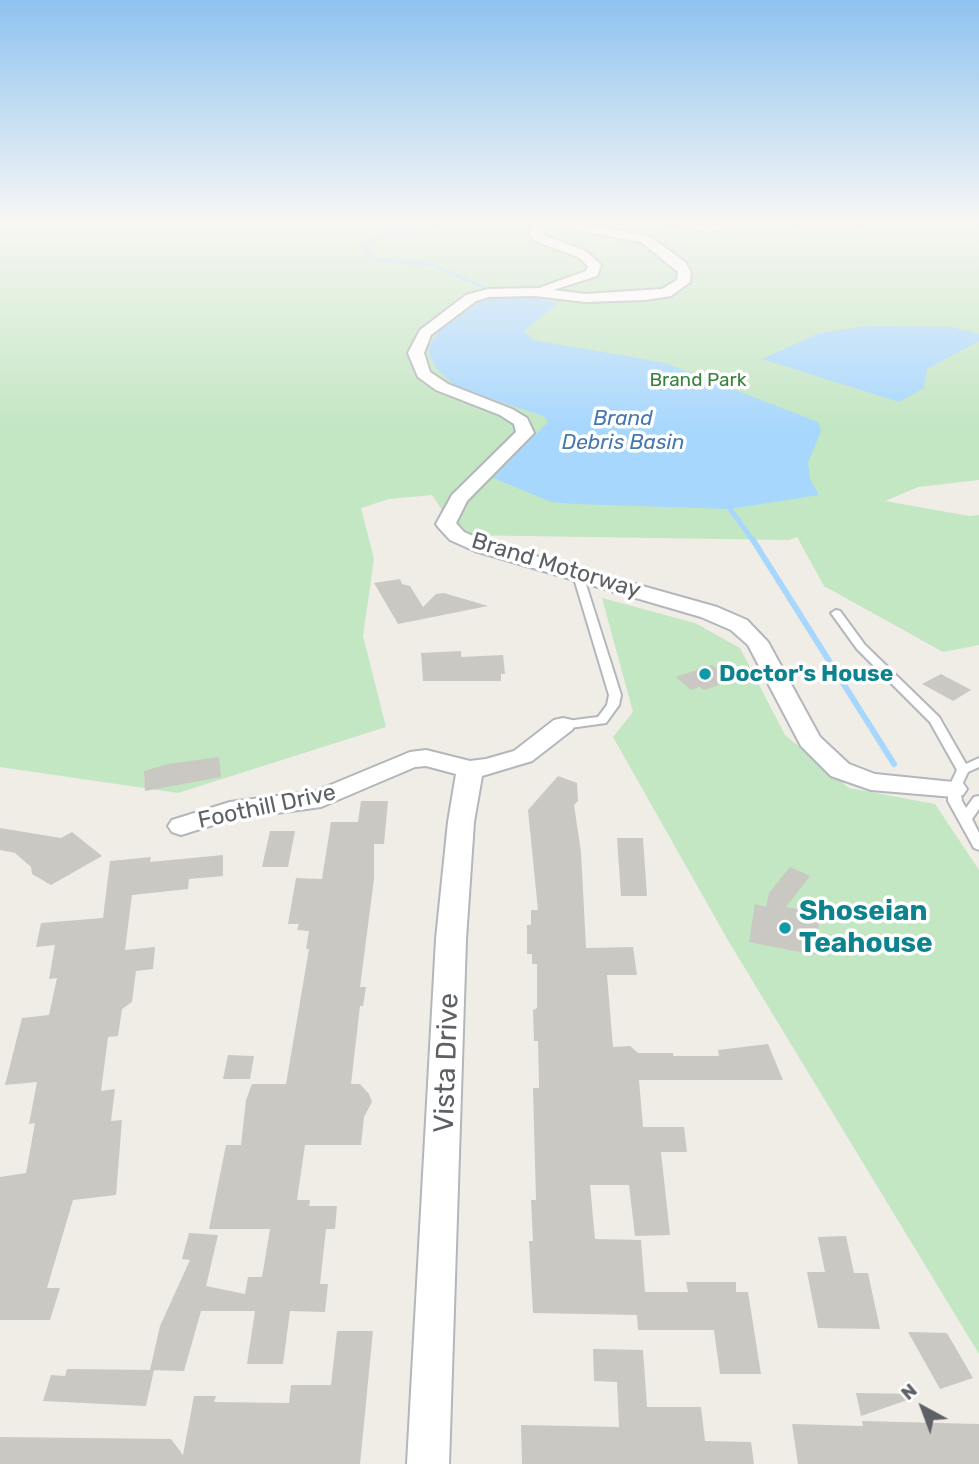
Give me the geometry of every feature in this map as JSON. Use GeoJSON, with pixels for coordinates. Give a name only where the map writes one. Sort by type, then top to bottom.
{"type":"FeatureCollection","features":[{"type":"Feature","properties":{"kind":"street","name":"Brand Motorway"},"geometry":{"type":"LineString","coordinates":[[499,291],[471,298],[425,333],[416,353],[423,374],[442,387],[506,412],[521,422],[526,433],[459,499],[446,524],[457,536],[482,547],[709,612],[738,625],[757,642],[810,741],[840,770],[871,782],[958,780]]}},
{"type":"Feature","properties":{"kind":"street","name":"Brand Motorway"},"geometry":{"type":"LineString","coordinates":[[511,291],[584,298],[645,296],[669,291]]}},
{"type":"Feature","properties":{"kind":"street"},"geometry":{"type":"LineString","coordinates":[[470,769],[489,767],[523,756],[563,725]]}},
{"type":"Feature","properties":{"kind":"street","name":"Foothill Drive"},"geometry":{"type":"LineString","coordinates":[[181,826],[230,811],[321,799],[410,760],[442,760],[470,769]]}},
{"type":"Feature","properties":{"kind":"street","name":"Vista Drive"},"geometry":{"type":"LineString","coordinates":[[428,1464],[452,927],[461,822],[470,769]]}},
{"type":"Feature","properties":{"kind":"lane"},"geometry":{"type":"LineString","coordinates":[[563,725],[602,720],[613,705],[615,695],[578,575]]}},
{"type":"Feature","properties":{"kind":"lane"},"geometry":{"type":"LineString","coordinates":[[836,613],[884,671],[935,719],[958,780],[955,801],[979,845]]}},
{"type":"Feature","properties":{"kind":"lane"},"geometry":{"type":"LineString","coordinates":[[958,780],[979,762]]}},
{"type":"Feature","properties":{"kind":"lane"},"geometry":{"type":"LineString","coordinates":[[964,820],[979,800]]}},
{"type":"Feature","properties":{"kind":"green space","name":"Brand Park"},"geometry":{"type":"Polygon","coordinates":[[[0,291],[979,291],[979,480],[918,487],[885,501],[969,516],[979,515],[979,645],[943,652],[824,586],[797,537],[789,540],[459,535],[432,495],[389,499],[361,508],[374,559],[363,636],[386,727],[178,793],[0,767],[0,291]]]}},
{"type":"Feature","properties":{"kind":"green space"},"geometry":{"type":"Polygon","coordinates":[[[602,598],[695,623],[740,648],[785,735],[849,788],[935,804],[979,870],[979,1354],[729,942],[613,737],[633,712],[602,598]]]}},
{"type":"Feature","properties":{"kind":"water","name":"Brand Debris Basin"},"geometry":{"type":"Polygon","coordinates":[[[515,294],[558,303],[524,331],[534,340],[665,363],[818,422],[821,431],[808,463],[810,479],[819,495],[730,509],[575,504],[551,502],[493,478],[548,422],[543,416],[456,387],[436,368],[429,354],[430,344],[440,330],[483,299],[515,294]]]}},
{"type":"Feature","properties":{"kind":"water"},"geometry":{"type":"Polygon","coordinates":[[[869,326],[951,327],[979,334],[979,341],[927,369],[924,388],[899,402],[762,359],[819,333],[869,326]]]}},
{"type":"Feature","properties":{"kind":"building"},"geometry":{"type":"Polygon","coordinates":[[[400,579],[402,584],[410,586],[423,607],[436,594],[444,593],[488,606],[398,624],[374,583],[400,579]]]}},
{"type":"Feature","properties":{"kind":"building"},"geometry":{"type":"Polygon","coordinates":[[[461,651],[461,657],[503,655],[505,674],[501,674],[501,681],[423,681],[421,653],[461,651]]]}},
{"type":"Feature","properties":{"kind":"building","name":"Doctor's House"},"geometry":{"type":"Polygon","coordinates":[[[712,665],[731,681],[704,690],[700,687],[691,690],[676,677],[712,665]]]}},
{"type":"Feature","properties":{"kind":"building"},"geometry":{"type":"Polygon","coordinates":[[[941,674],[971,690],[953,701],[922,684],[941,674]]]}},
{"type":"Feature","properties":{"kind":"building"},"geometry":{"type":"Polygon","coordinates":[[[219,757],[221,777],[145,791],[144,771],[168,764],[219,757]]]}},
{"type":"Feature","properties":{"kind":"building"},"geometry":{"type":"Polygon","coordinates":[[[558,776],[577,783],[578,801],[574,805],[581,852],[586,948],[633,947],[637,975],[607,975],[613,1047],[630,1046],[638,1053],[673,1053],[673,1056],[719,1056],[718,1050],[768,1044],[783,1080],[639,1080],[643,1127],[684,1127],[687,1152],[661,1152],[670,1235],[635,1236],[629,1185],[590,1185],[595,1239],[641,1240],[645,1292],[688,1292],[686,1282],[736,1282],[736,1292],[748,1292],[761,1374],[720,1374],[714,1330],[638,1330],[637,1315],[533,1313],[529,1241],[533,1241],[531,1200],[536,1200],[533,1088],[539,1088],[538,1041],[534,1041],[533,1010],[537,1008],[537,964],[532,964],[532,954],[527,954],[527,925],[531,925],[531,910],[538,910],[528,810],[558,776]]]}},
{"type":"Feature","properties":{"kind":"building"},"geometry":{"type":"Polygon","coordinates":[[[361,801],[388,801],[384,844],[374,844],[374,879],[360,987],[366,987],[363,1006],[360,1006],[351,1084],[360,1084],[372,1102],[364,1117],[361,1145],[305,1145],[297,1200],[310,1200],[309,1206],[337,1206],[335,1229],[326,1229],[320,1284],[328,1284],[325,1312],[290,1311],[283,1364],[247,1364],[255,1311],[201,1311],[184,1371],[150,1370],[160,1326],[190,1260],[182,1259],[189,1233],[218,1235],[206,1286],[245,1294],[248,1277],[262,1277],[270,1229],[209,1229],[226,1145],[241,1145],[246,1100],[252,1084],[286,1084],[309,949],[306,949],[309,931],[297,930],[299,924],[288,924],[296,878],[322,879],[331,822],[358,822],[361,801]]]}},
{"type":"Feature","properties":{"kind":"building"},"geometry":{"type":"Polygon","coordinates":[[[0,828],[61,838],[72,832],[102,856],[51,885],[32,874],[31,867],[15,853],[0,850],[0,828]]]}},
{"type":"Feature","properties":{"kind":"building"},"geometry":{"type":"Polygon","coordinates":[[[270,831],[295,831],[288,867],[262,867],[270,831]]]}},
{"type":"Feature","properties":{"kind":"building"},"geometry":{"type":"Polygon","coordinates":[[[617,838],[643,838],[647,896],[621,896],[617,838]]]}},
{"type":"Feature","properties":{"kind":"building"},"geometry":{"type":"Polygon","coordinates":[[[223,855],[223,876],[189,879],[188,889],[132,895],[125,950],[155,947],[153,969],[136,971],[132,1002],[122,1009],[118,1036],[108,1037],[101,1091],[115,1089],[111,1121],[122,1120],[116,1195],[73,1200],[47,1288],[60,1288],[50,1320],[0,1320],[0,1177],[26,1173],[35,1123],[29,1124],[37,1082],[5,1085],[22,1018],[49,1015],[57,978],[49,979],[55,945],[36,947],[41,923],[103,918],[110,861],[151,857],[150,862],[223,855]]]}},
{"type":"Feature","properties":{"kind":"building","name":"Shoseian Teahouse"},"geometry":{"type":"Polygon","coordinates":[[[790,867],[810,876],[786,907],[820,913],[815,955],[749,942],[755,904],[766,907],[769,893],[790,867]]]}},
{"type":"Feature","properties":{"kind":"building"},"geometry":{"type":"Polygon","coordinates":[[[228,1055],[254,1056],[250,1079],[223,1079],[228,1055]]]}},
{"type":"Feature","properties":{"kind":"building"},"geometry":{"type":"Polygon","coordinates":[[[846,1236],[854,1273],[868,1273],[880,1329],[818,1328],[807,1272],[825,1272],[818,1237],[846,1236]]]}},
{"type":"Feature","properties":{"kind":"building"},"geometry":{"type":"Polygon","coordinates":[[[337,1331],[373,1331],[360,1464],[0,1464],[0,1437],[171,1439],[183,1455],[194,1396],[216,1396],[214,1402],[289,1403],[291,1385],[331,1385],[337,1331]]]}},
{"type":"Feature","properties":{"kind":"building"},"geometry":{"type":"Polygon","coordinates":[[[908,1332],[947,1333],[973,1378],[940,1389],[908,1332]]]}},
{"type":"Feature","properties":{"kind":"building"},"geometry":{"type":"Polygon","coordinates":[[[593,1349],[643,1350],[647,1407],[701,1407],[705,1441],[751,1442],[754,1464],[522,1464],[521,1425],[619,1427],[617,1382],[594,1381],[593,1349]]]}},
{"type":"Feature","properties":{"kind":"building"},"geometry":{"type":"Polygon","coordinates":[[[67,1369],[154,1370],[146,1406],[43,1401],[51,1375],[65,1376],[67,1369]]]}},
{"type":"Feature","properties":{"kind":"building"},"geometry":{"type":"Polygon","coordinates":[[[856,1393],[918,1394],[919,1396],[861,1416],[856,1393]]]}},
{"type":"Feature","properties":{"kind":"building"},"geometry":{"type":"Polygon","coordinates":[[[862,1421],[979,1424],[979,1464],[798,1464],[792,1424],[863,1426],[862,1421]]]}},
{"type":"Feature","properties":{"kind":"waterway"},"geometry":{"type":"LineString","coordinates":[[725,502],[754,542]]}},
{"type":"Feature","properties":{"kind":"waterway"},"geometry":{"type":"LineString","coordinates":[[753,540],[894,764]]}},
{"type":"Feature","properties":{"kind":"place","name":"Doctor's House"},"geometry":{"type":"Point","coordinates":[705,674]}},
{"type":"Feature","properties":{"kind":"place","name":"Shoseian Teahouse"},"geometry":{"type":"Point","coordinates":[785,928]}}]}
